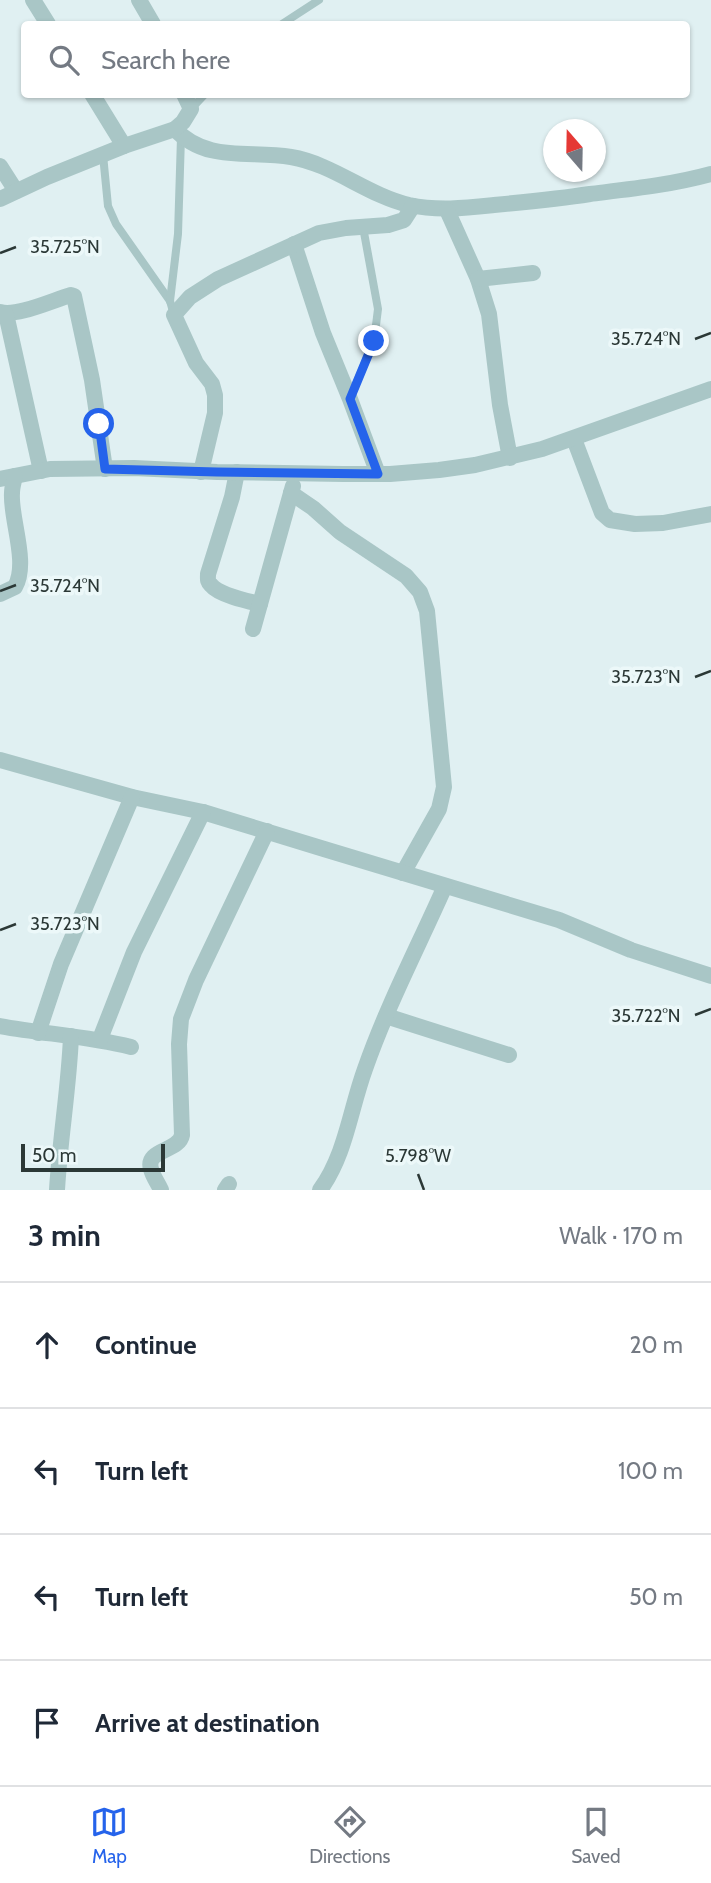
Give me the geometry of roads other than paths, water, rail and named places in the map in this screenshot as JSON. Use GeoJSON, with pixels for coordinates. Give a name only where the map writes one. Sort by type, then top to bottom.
{"type":"FeatureCollection","features":[{"type":"Feature","properties":{"kind":"street"},"geometry":{"type":"LineString","coordinates":[[33,0],[46,21]]}},
{"type":"Feature","properties":{"kind":"street"},"geometry":{"type":"LineString","coordinates":[[139,0],[151,21]]}},
{"type":"Feature","properties":{"kind":"street"},"geometry":{"type":"LineString","coordinates":[[94,98],[124,146]]}},
{"type":"Feature","properties":{"kind":"street"},"geometry":{"type":"LineString","coordinates":[[178,133],[187,102]]}},
{"type":"Feature","properties":{"kind":"street"},"geometry":{"type":"LineString","coordinates":[[0,199],[124,146],[178,133]]}},
{"type":"Feature","properties":{"kind":"street"},"geometry":{"type":"LineString","coordinates":[[178,133],[194,145],[212,152],[290,157],[310,162],[378,195],[413,206],[447,210],[636,189],[711,174]]}},
{"type":"Feature","properties":{"kind":"street"},"geometry":{"type":"LineString","coordinates":[[0,166],[16,191]]}},
{"type":"Feature","properties":{"kind":"street"},"geometry":{"type":"LineString","coordinates":[[201,472],[215,413],[215,395],[212,384],[196,363],[172,308],[218,279],[319,233],[388,225],[404,220],[413,206]]}},
{"type":"Feature","properties":{"kind":"street"},"geometry":{"type":"LineString","coordinates":[[447,210],[478,279],[489,314],[500,405],[510,458]]}},
{"type":"Feature","properties":{"kind":"street"},"geometry":{"type":"LineString","coordinates":[[294,244],[323,333],[378,474]]}},
{"type":"Feature","properties":{"kind":"street"},"geometry":{"type":"LineString","coordinates":[[478,279],[533,273]]}},
{"type":"Feature","properties":{"kind":"street"},"geometry":{"type":"LineString","coordinates":[[41,471],[3,313],[71,295],[74,296],[87,348],[105,469]]}},
{"type":"Feature","properties":{"kind":"street"},"geometry":{"type":"LineString","coordinates":[[0,594],[15,587],[19,579],[18,537],[7,477],[41,471],[105,469],[378,474],[439,470],[510,458],[574,439],[711,389]]}},
{"type":"Feature","properties":{"kind":"street"},"geometry":{"type":"LineString","coordinates":[[574,439],[602,513],[610,520],[635,524],[663,523],[711,514]]}},
{"type":"Feature","properties":{"kind":"street"},"geometry":{"type":"LineString","coordinates":[[237,472],[208,580],[212,587],[229,595],[260,604]]}},
{"type":"Feature","properties":{"kind":"street"},"geometry":{"type":"LineString","coordinates":[[253,629],[296,473]]}},
{"type":"Feature","properties":{"kind":"street"},"geometry":{"type":"LineString","coordinates":[[291,493],[313,508],[340,533],[406,576],[420,592],[427,611],[444,786],[439,809],[403,873]]}},
{"type":"Feature","properties":{"kind":"street"},"geometry":{"type":"LineString","coordinates":[[0,760],[267,831],[559,920],[631,950],[711,976]]}},
{"type":"Feature","properties":{"kind":"street"},"geometry":{"type":"LineString","coordinates":[[38,1033],[61,964],[132,797]]}},
{"type":"Feature","properties":{"kind":"street"},"geometry":{"type":"LineString","coordinates":[[100,1039],[134,952],[203,812]]}},
{"type":"Feature","properties":{"kind":"street"},"geometry":{"type":"LineString","coordinates":[[160,1190],[150,1164],[159,1152],[181,1141],[182,1135],[179,1044],[181,1019],[267,831]]}},
{"type":"Feature","properties":{"kind":"street"},"geometry":{"type":"LineString","coordinates":[[320,1190],[338,1161],[364,1071],[445,886]]}},
{"type":"Feature","properties":{"kind":"street"},"geometry":{"type":"LineString","coordinates":[[386,1016],[509,1055]]}},
{"type":"Feature","properties":{"kind":"street"},"geometry":{"type":"LineString","coordinates":[[0,1026],[100,1039],[131,1047]]}},
{"type":"Feature","properties":{"kind":"street"},"geometry":{"type":"LineString","coordinates":[[57,1190],[60,1142],[70,1072],[71,1036]]}},
{"type":"Feature","properties":{"kind":"lane"},"geometry":{"type":"LineString","coordinates":[[286,21],[318,0]]}},
{"type":"Feature","properties":{"kind":"lane"},"geometry":{"type":"LineString","coordinates":[[172,308],[178,234],[178,133]]}},
{"type":"Feature","properties":{"kind":"lane"},"geometry":{"type":"LineString","coordinates":[[103,155],[108,206],[116,224],[172,308]]}},
{"type":"Feature","properties":{"kind":"lane"},"geometry":{"type":"LineString","coordinates":[[350,399],[374,341],[378,309],[363,227]]}}]}
